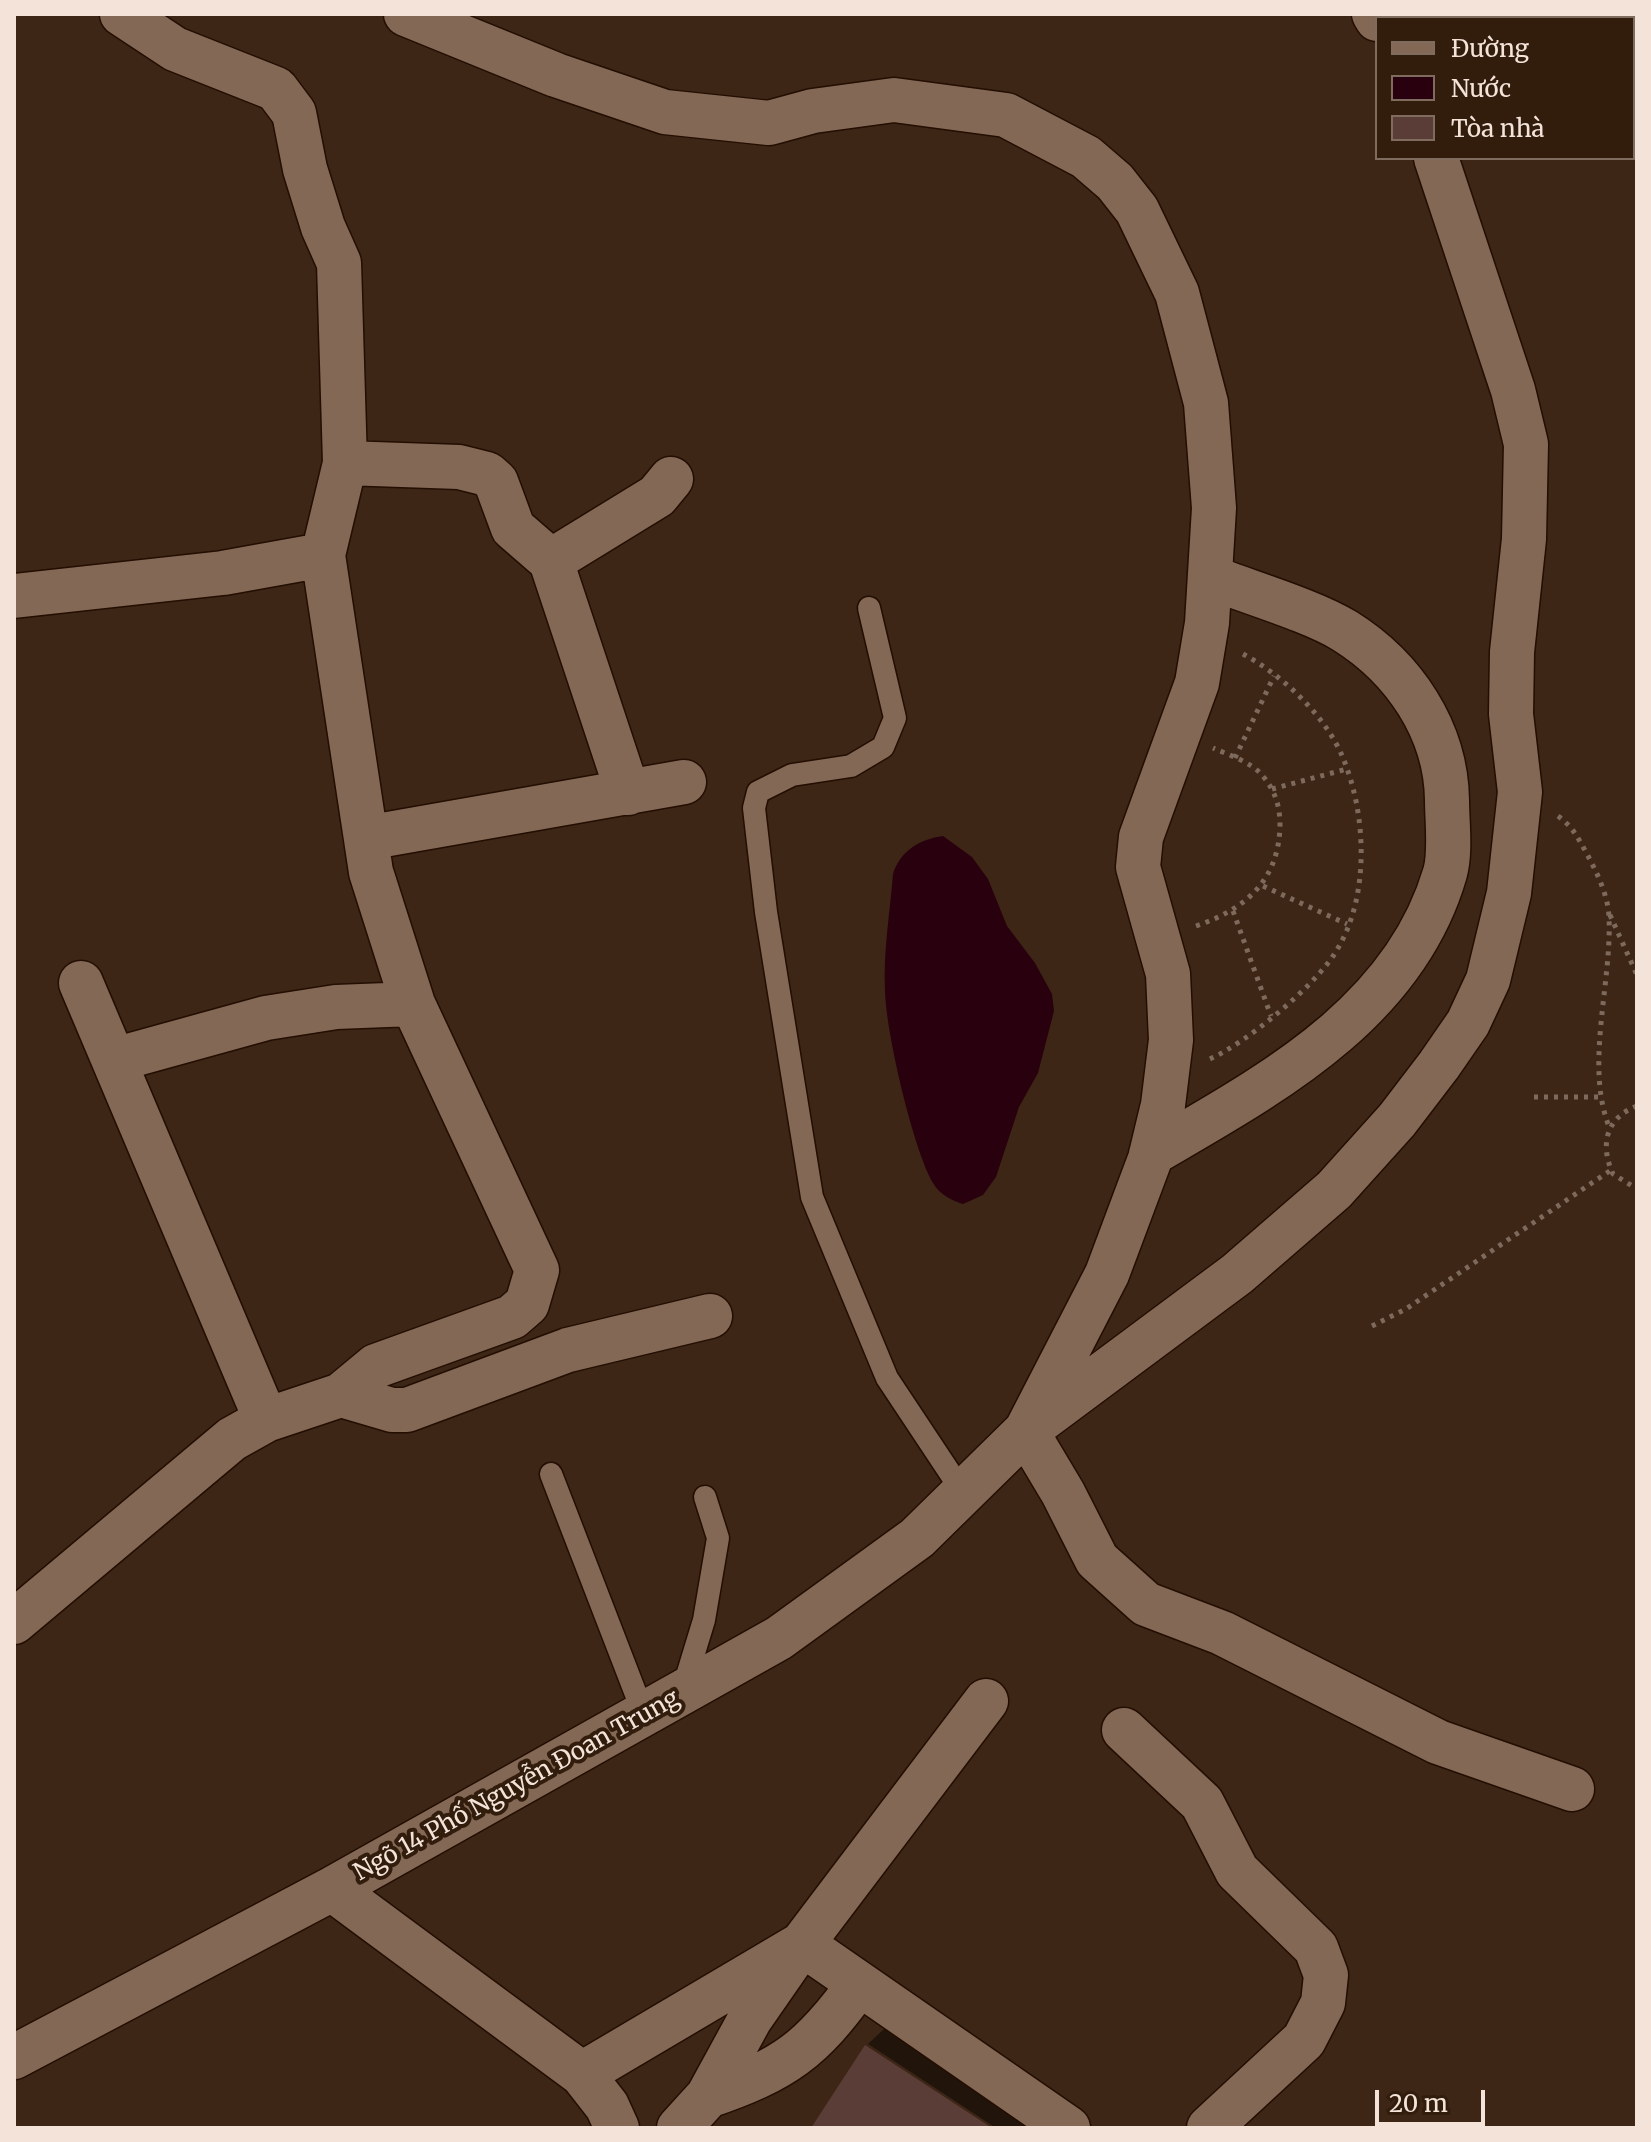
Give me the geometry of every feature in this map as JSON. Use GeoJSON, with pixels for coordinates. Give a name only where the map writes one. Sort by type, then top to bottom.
{"type":"FeatureCollection","features":[{"type":"Feature","properties":{"kind":"street"},"geometry":{"type":"LineString","coordinates":[[14,1622],[178,1481],[232,1439],[266,1420],[341,1395],[376,1366],[512,1317],[527,1304],[537,1270],[413,1004],[371,872],[323,555],[345,463],[339,263],[310,183],[294,113],[276,89],[175,49],[122,14]]}},
{"type":"Feature","properties":{"kind":"street"},"geometry":{"type":"LineString","coordinates":[[409,14],[556,75],[665,112],[769,123],[813,111],[894,100],[1006,115],[1086,157],[1115,182],[1137,210],[1177,293],[1206,403],[1213,456],[1214,508],[1205,637],[1197,683],[1153,799],[1138,867],[1160,937],[1171,1008],[1166,1078],[1151,1154],[1107,1274],[1026,1431]]}},
{"type":"Feature","properties":{"kind":"street"},"geometry":{"type":"LineString","coordinates":[[1026,1431],[1237,1274],[1334,1190],[1397,1120],[1468,1023],[1488,980],[1509,893],[1520,792],[1511,714],[1512,667],[1524,539],[1526,444],[1513,390],[1456,209],[1437,160]]}},
{"type":"Feature","properties":{"kind":"street"},"geometry":{"type":"LineString","coordinates":[[345,463],[459,467],[487,474],[496,482],[513,528],[551,561],[628,793]]}},
{"type":"Feature","properties":{"kind":"street"},"geometry":{"type":"LineString","coordinates":[[551,561],[657,496],[671,479]]}},
{"type":"Feature","properties":{"kind":"street"},"geometry":{"type":"LineString","coordinates":[[14,596],[223,573],[323,555]]}},
{"type":"Feature","properties":{"kind":"street"},"geometry":{"type":"LineString","coordinates":[[1151,1154],[1274,1082],[1343,1028],[1382,988],[1419,937],[1446,870],[1446,784],[1439,750],[1427,719],[1389,665],[1343,630],[1210,577]]}},
{"type":"Feature","properties":{"kind":"street"},"geometry":{"type":"LineString","coordinates":[[366,838],[684,782]]}},
{"type":"Feature","properties":{"kind":"street"},"geometry":{"type":"LineString","coordinates":[[81,983],[266,1420]]}},
{"type":"Feature","properties":{"kind":"street"},"geometry":{"type":"LineString","coordinates":[[114,1060],[266,1018],[336,1007],[413,1004]]}},
{"type":"Feature","properties":{"kind":"street"},"geometry":{"type":"LineString","coordinates":[[341,1395],[392,1410],[407,1410],[568,1350],[710,1316]]}},
{"type":"Feature","properties":{"kind":"street"},"geometry":{"type":"LineString","coordinates":[[1026,1431],[1063,1493],[1097,1560],[1146,1604],[1222,1633],[1438,1742],[1572,1789]]}},
{"type":"Feature","properties":{"kind":"street","name":"Ngõ 14 Phố Nguyễn Đoan Trung"},"geometry":{"type":"LineString","coordinates":[[14,2057],[332,1889],[682,1694],[792,1629],[917,1538],[1026,1431]]}},
{"type":"Feature","properties":{"kind":"street"},"geometry":{"type":"LineString","coordinates":[[679,2128],[708,2096],[750,2019],[802,1944],[986,1701]]}},
{"type":"Feature","properties":{"kind":"street"},"geometry":{"type":"LineString","coordinates":[[1124,1730],[1202,1803],[1237,1871],[1316,1948],[1326,1975],[1323,2003],[1304,2040],[1209,2128]]}},
{"type":"Feature","properties":{"kind":"street"},"geometry":{"type":"LineString","coordinates":[[332,1889],[582,2074],[607,2106],[617,2128]]}},
{"type":"Feature","properties":{"kind":"street"},"geometry":{"type":"LineString","coordinates":[[802,1944],[1068,2128]]}},
{"type":"Feature","properties":{"kind":"street"},"geometry":{"type":"LineString","coordinates":[[582,2074],[802,1944]]}},
{"type":"Feature","properties":{"kind":"street"},"geometry":{"type":"LineString","coordinates":[[708,2096],[762,2077],[793,2058],[830,2026],[859,1984]]}},
{"type":"Feature","properties":{"kind":"lane"},"geometry":{"type":"LineString","coordinates":[[869,608],[895,718],[883,747],[851,766],[792,775],[758,792],[754,808],[766,912],[812,1197],[887,1378],[975,1479]]}},
{"type":"Feature","properties":{"kind":"lane"},"geometry":{"type":"LineString","coordinates":[[551,1474],[644,1715]]}},
{"type":"Feature","properties":{"kind":"lane"},"geometry":{"type":"LineString","coordinates":[[682,1694],[704,1620],[718,1538],[705,1497]]}},
{"type":"Feature","properties":{"kind":"path"},"geometry":{"type":"LineString","coordinates":[[1166,1078],[1228,1051],[1271,1016],[1335,954],[1359,882],[1361,856],[1347,769],[1328,730],[1308,706],[1253,659],[1205,637]]}},
{"type":"Feature","properties":{"kind":"path"},"geometry":{"type":"LineString","coordinates":[[1235,758],[1274,676]]}},
{"type":"Feature","properties":{"kind":"path"},"geometry":{"type":"LineString","coordinates":[[1160,937],[1233,911],[1263,886],[1275,863],[1280,834],[1280,808],[1260,772],[1180,733]]}},
{"type":"Feature","properties":{"kind":"path"},"geometry":{"type":"LineString","coordinates":[[1272,789],[1347,769]]}},
{"type":"Feature","properties":{"kind":"path"},"geometry":{"type":"LineString","coordinates":[[1520,792],[1572,826],[1599,878],[1609,914],[1637,975]]}},
{"type":"Feature","properties":{"kind":"path"},"geometry":{"type":"LineString","coordinates":[[1263,886],[1347,924]]}},
{"type":"Feature","properties":{"kind":"path"},"geometry":{"type":"LineString","coordinates":[[1233,911],[1271,1016]]}},
{"type":"Feature","properties":{"kind":"path"},"geometry":{"type":"LineString","coordinates":[[1609,914],[1600,1097],[1610,1129]]}},
{"type":"Feature","properties":{"kind":"path"},"geometry":{"type":"LineString","coordinates":[[1534,1097],[1600,1097]]}},
{"type":"Feature","properties":{"kind":"path"},"geometry":{"type":"LineString","coordinates":[[1637,1106],[1626,1110],[1610,1129],[1605,1147],[1611,1170],[1624,1184],[1637,1189]]}},
{"type":"Feature","properties":{"kind":"path"},"geometry":{"type":"LineString","coordinates":[[1372,1326],[1406,1309],[1447,1278],[1611,1170]]}},
{"type":"Feature","properties":{"kind":"water"},"geometry":{"type":"Polygon","coordinates":[[[943,836],[972,857],[988,879],[1007,926],[1035,963],[1052,994],[1054,1011],[1038,1073],[1019,1107],[996,1177],[983,1195],[963,1204],[939,1191],[925,1166],[902,1090],[885,991],[893,874],[912,848],[926,840],[943,836]]]}},
{"type":"Feature","properties":{"kind":"building"},"geometry":{"type":"Polygon","coordinates":[[[865,2045],[992,2128],[811,2128],[865,2045]]]}}]}
